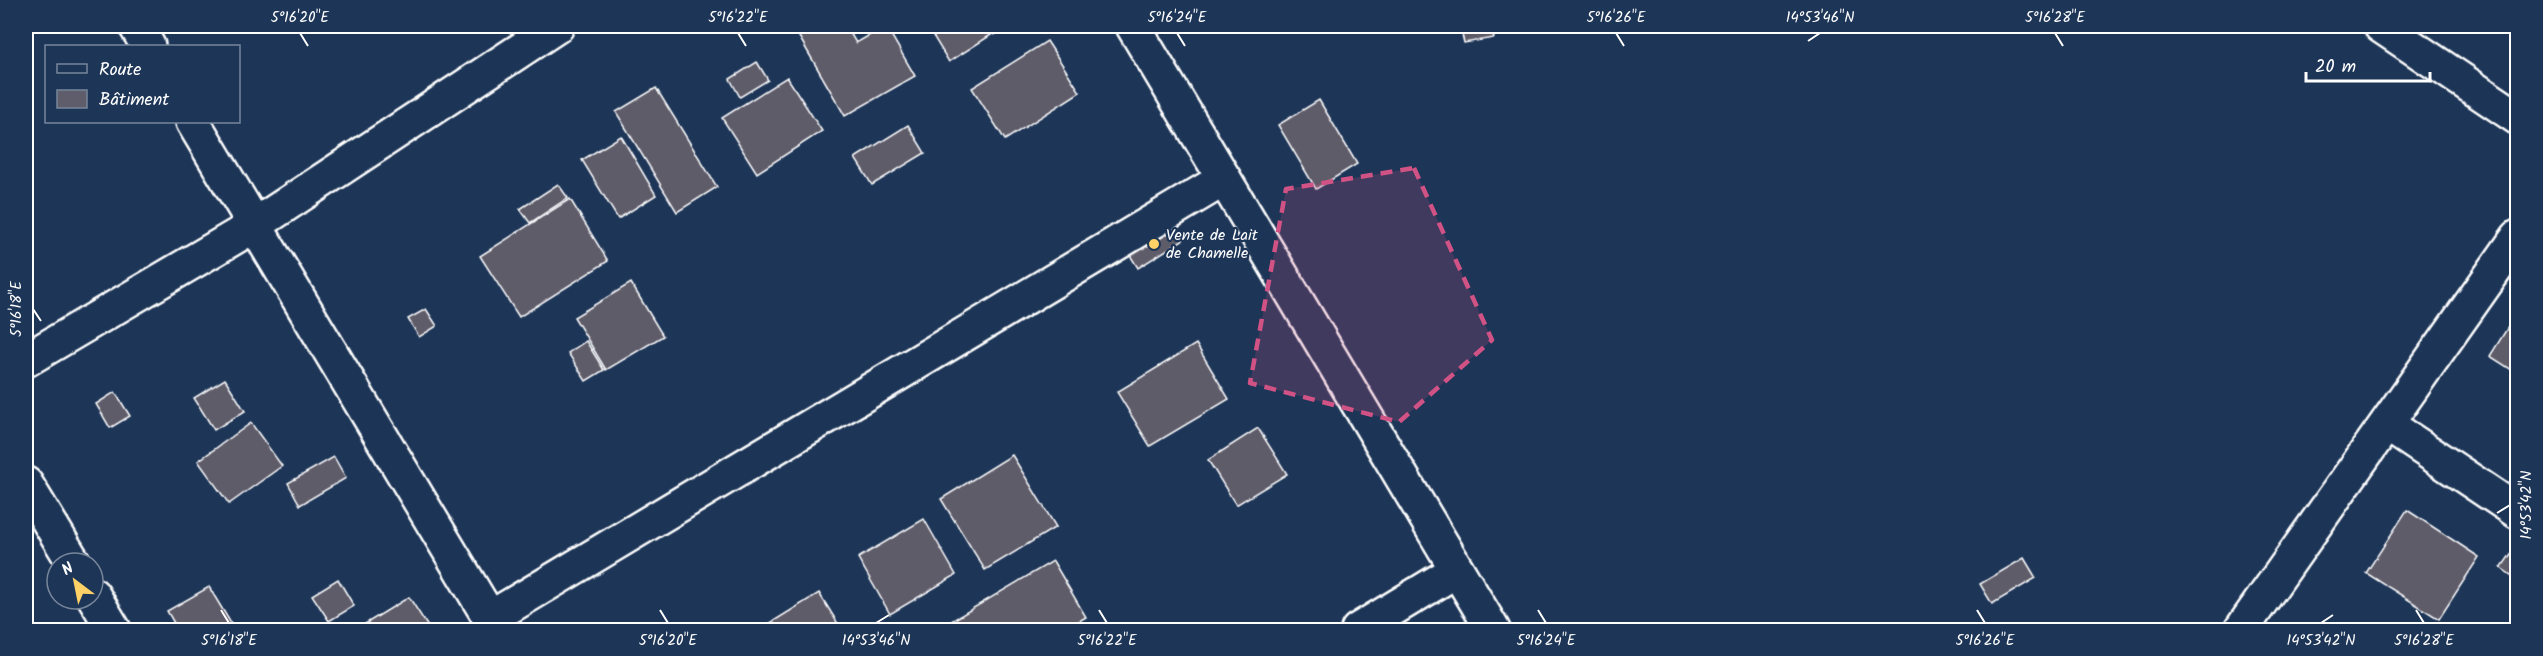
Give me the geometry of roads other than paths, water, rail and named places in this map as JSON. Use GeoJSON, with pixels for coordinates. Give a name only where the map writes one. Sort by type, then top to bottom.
{"type":"FeatureCollection","features":[{"type":"Feature","properties":{"kind":"street"},"geometry":{"type":"LineString","coordinates":[[136,26],[147,45]]}},
{"type":"Feature","properties":{"kind":"street"},"geometry":{"type":"LineString","coordinates":[[26,360],[255,225],[557,26]]}},
{"type":"Feature","properties":{"kind":"street"},"geometry":{"type":"LineString","coordinates":[[1133,26],[1493,630]]}},
{"type":"Feature","properties":{"kind":"street"},"geometry":{"type":"LineString","coordinates":[[2381,26],[2517,118]]}},
{"type":"Feature","properties":{"kind":"street"},"geometry":{"type":"LineString","coordinates":[[194,123],[493,624],[1224,179]]}},
{"type":"Feature","properties":{"kind":"street"},"geometry":{"type":"LineString","coordinates":[[2243,630],[2517,237]]}},
{"type":"Feature","properties":{"kind":"street"},"geometry":{"type":"LineString","coordinates":[[2388,425],[2517,512]]}},
{"type":"Feature","properties":{"kind":"street"},"geometry":{"type":"LineString","coordinates":[[26,484],[67,551]]}},
{"type":"Feature","properties":{"kind":"street"},"geometry":{"type":"LineString","coordinates":[[1358,630],[1458,570]]}},
{"type":"Feature","properties":{"kind":"street"},"geometry":{"type":"LineString","coordinates":[[103,611],[114,630]]}},
{"type":"Feature","properties":{"kind":"place","name":"Vente de Lait de Chamelle"},"geometry":{"type":"Point","coordinates":[1154,244]}}]}
